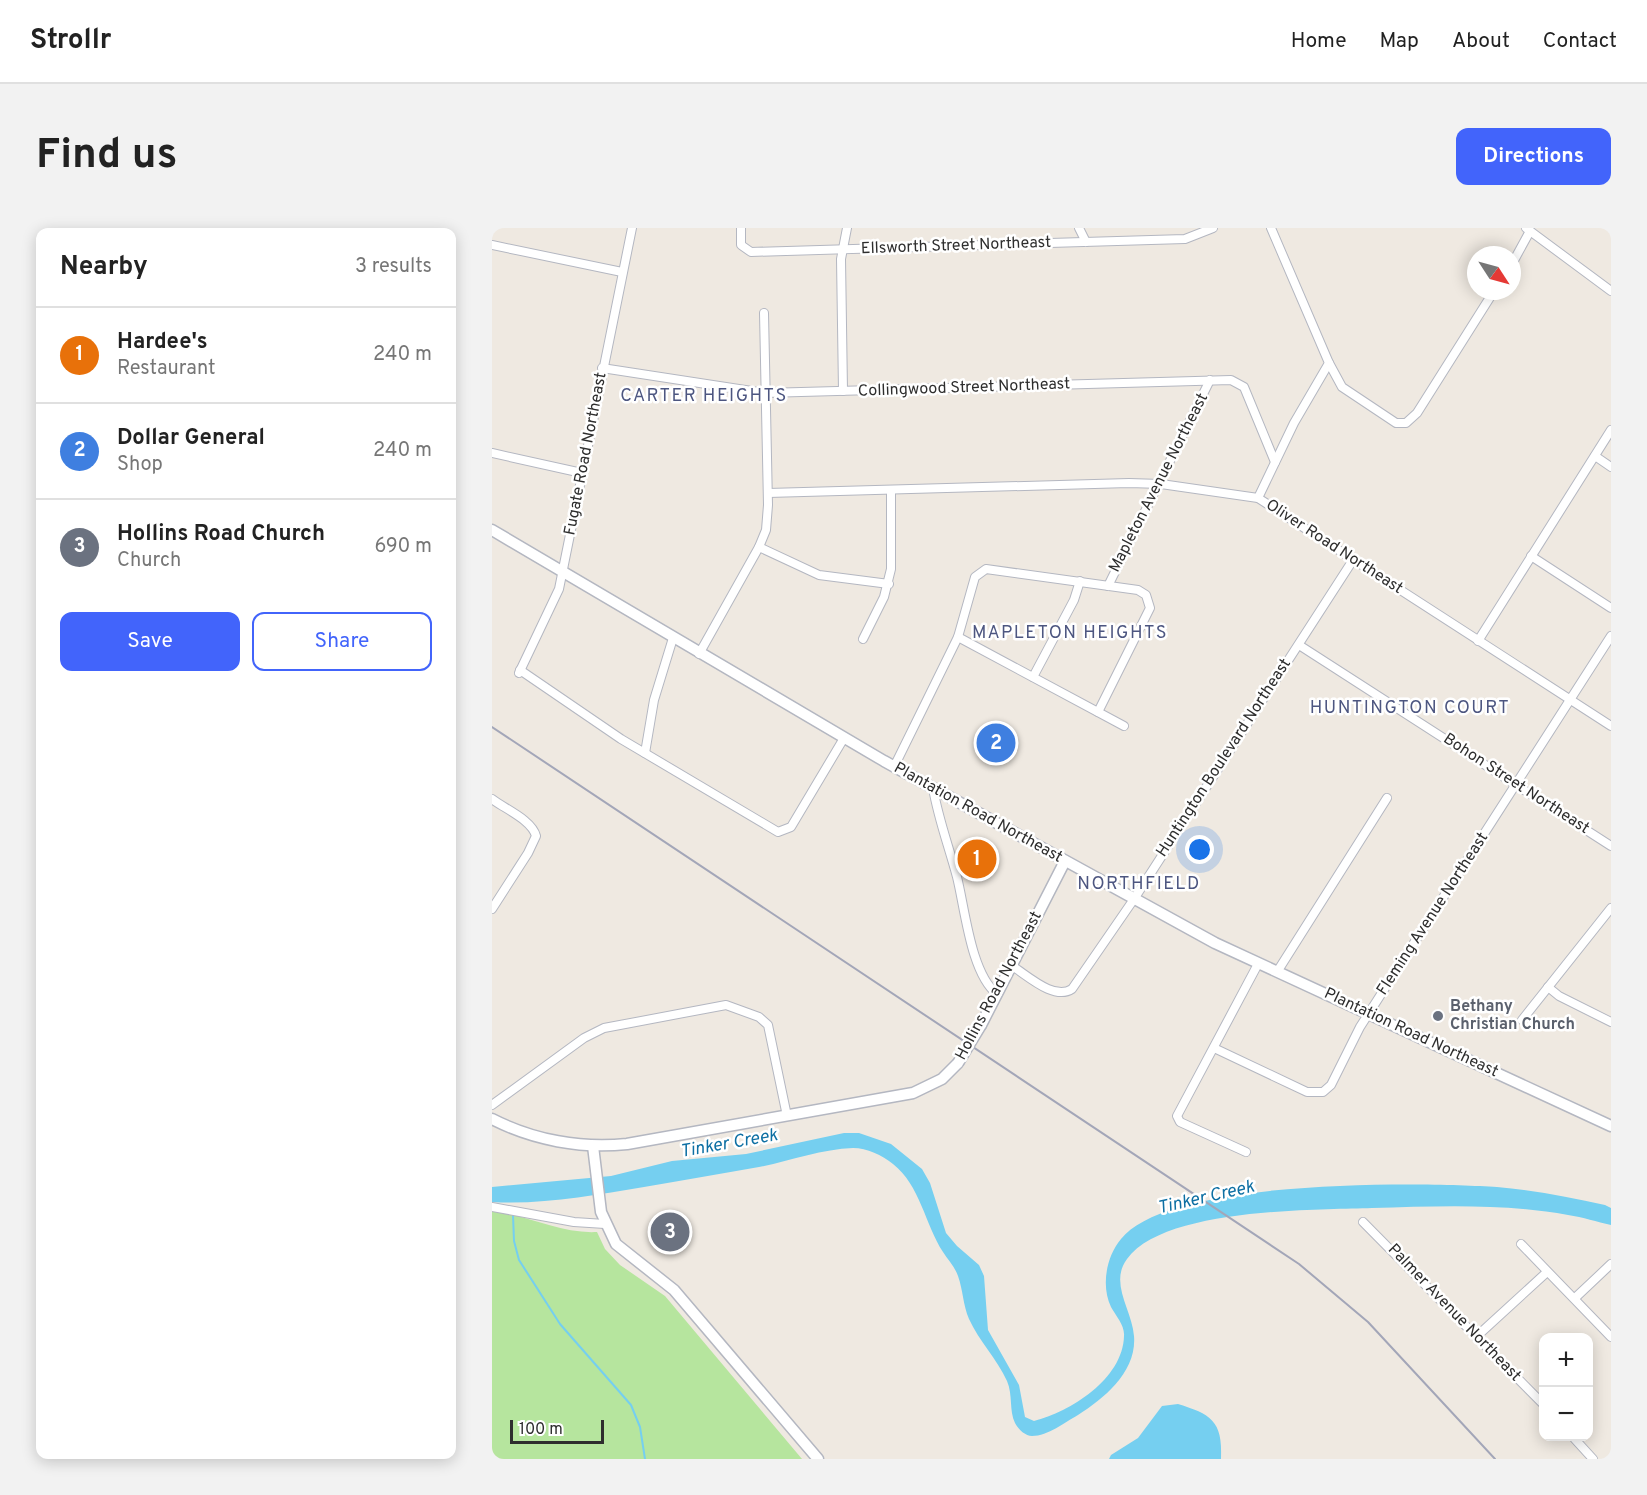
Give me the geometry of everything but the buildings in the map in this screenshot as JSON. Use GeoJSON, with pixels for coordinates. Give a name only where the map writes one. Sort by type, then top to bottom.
{"type":"FeatureCollection","features":[{"type":"Feature","properties":{"kind":"main road","name":"Plantation Road Northeast"},"geometry":{"type":"LineString","coordinates":[[492,530],[894,767],[1215,943],[1611,1126]]}},
{"type":"Feature","properties":{"kind":"main road","name":"Hollins Road Northeast"},"geometry":{"type":"LineString","coordinates":[[492,1119],[543,1138],[593,1146],[627,1144],[913,1093],[942,1079],[958,1063],[998,994],[1065,861]]}},
{"type":"Feature","properties":{"kind":"main road"},"geometry":{"type":"LineString","coordinates":[[593,1146],[599,1200],[605,1224],[625,1254],[674,1290],[818,1459]]}},
{"type":"Feature","properties":{"kind":"street","name":"Fugate Road Northeast"},"geometry":{"type":"LineString","coordinates":[[632,228],[602,368],[563,572],[551,611],[520,672],[645,753]]}},
{"type":"Feature","properties":{"kind":"street","name":"Ellsworth Street Northeast"},"geometry":{"type":"LineString","coordinates":[[741,228],[740,241],[743,248],[751,252],[1185,239],[1213,228]]}},
{"type":"Feature","properties":{"kind":"street"},"geometry":{"type":"LineString","coordinates":[[843,391],[842,249],[847,228]]}},
{"type":"Feature","properties":{"kind":"street"},"geometry":{"type":"LineString","coordinates":[[1079,228],[1086,242]]}},
{"type":"Feature","properties":{"kind":"street"},"geometry":{"type":"LineString","coordinates":[[1271,228],[1329,363],[1342,387],[1396,423],[1406,423],[1417,413],[1488,300]]}},
{"type":"Feature","properties":{"kind":"street"},"geometry":{"type":"LineString","coordinates":[[1520,246],[1528,229],[1611,291]]}},
{"type":"Feature","properties":{"kind":"street"},"geometry":{"type":"LineString","coordinates":[[492,245],[622,272]]}},
{"type":"Feature","properties":{"kind":"street"},"geometry":{"type":"LineString","coordinates":[[699,654],[759,547],[766,530],[768,493],[764,313]]}},
{"type":"Feature","properties":{"kind":"street"},"geometry":{"type":"LineString","coordinates":[[1258,498],[1329,363]]}},
{"type":"Feature","properties":{"kind":"street","name":"Collingwood Street Northeast"},"geometry":{"type":"LineString","coordinates":[[602,368],[765,393],[1231,380],[1244,387],[1275,462]]}},
{"type":"Feature","properties":{"kind":"street","name":"Mapleton Avenue Northeast"},"geometry":{"type":"LineString","coordinates":[[1108,585],[1210,380]]}},
{"type":"Feature","properties":{"kind":"street"},"geometry":{"type":"LineString","coordinates":[[1478,641],[1611,430]]}},
{"type":"Feature","properties":{"kind":"street"},"geometry":{"type":"LineString","coordinates":[[492,453],[582,473]]}},
{"type":"Feature","properties":{"kind":"street"},"geometry":{"type":"LineString","coordinates":[[1595,456],[1611,467]]}},
{"type":"Feature","properties":{"kind":"street","name":"Oliver Road Northeast"},"geometry":{"type":"LineString","coordinates":[[768,493],[1158,484],[1258,498],[1611,726]]}},
{"type":"Feature","properties":{"kind":"street"},"geometry":{"type":"LineString","coordinates":[[863,639],[888,584],[892,551],[891,490]]}},
{"type":"Feature","properties":{"kind":"street"},"geometry":{"type":"LineString","coordinates":[[759,547],[819,575],[888,584]]}},
{"type":"Feature","properties":{"kind":"street"},"geometry":{"type":"LineString","coordinates":[[1531,556],[1611,608]]}},
{"type":"Feature","properties":{"kind":"street","name":"Huntington Boulevard Northeast"},"geometry":{"type":"LineString","coordinates":[[1012,966],[1053,991],[1068,992],[1134,898],[1353,560]]}},
{"type":"Feature","properties":{"kind":"street"},"geometry":{"type":"LineString","coordinates":[[894,767],[957,637],[973,582],[982,571],[994,570],[1138,590],[1148,599],[1150,608],[1098,712]]}},
{"type":"Feature","properties":{"kind":"street"},"geometry":{"type":"LineString","coordinates":[[1033,677],[1074,600],[1080,581]]}},
{"type":"Feature","properties":{"kind":"street","name":"Fleming Avenue Northeast"},"geometry":{"type":"LineString","coordinates":[[1214,1048],[1308,1092],[1317,1093],[1331,1085],[1369,1014],[1611,636]]}},
{"type":"Feature","properties":{"kind":"street"},"geometry":{"type":"LineString","coordinates":[[957,637],[1124,726]]}},
{"type":"Feature","properties":{"kind":"street"},"geometry":{"type":"LineString","coordinates":[[673,638],[654,700],[645,753],[774,831],[787,831],[844,738]]}},
{"type":"Feature","properties":{"kind":"street","name":"Bohon Street Northeast"},"geometry":{"type":"LineString","coordinates":[[1299,645],[1611,846]]}},
{"type":"Feature","properties":{"kind":"street"},"geometry":{"type":"LineString","coordinates":[[933,788],[938,816],[976,954],[987,984],[998,994]]}},
{"type":"Feature","properties":{"kind":"street"},"geometry":{"type":"LineString","coordinates":[[1277,972],[1387,798]]}},
{"type":"Feature","properties":{"kind":"street"},"geometry":{"type":"LineString","coordinates":[[492,799],[526,822],[535,832],[535,841],[492,909]]}},
{"type":"Feature","properties":{"kind":"street"},"geometry":{"type":"LineString","coordinates":[[1522,1020],[1611,908]]}},
{"type":"Feature","properties":{"kind":"street"},"geometry":{"type":"LineString","coordinates":[[1246,1152],[1178,1120],[1178,1111],[1258,964]]}},
{"type":"Feature","properties":{"kind":"street"},"geometry":{"type":"LineString","coordinates":[[1548,987],[1559,996],[1611,1022]]}},
{"type":"Feature","properties":{"kind":"street"},"geometry":{"type":"LineString","coordinates":[[492,1105],[584,1038],[604,1028],[726,1005],[740,1008],[764,1020],[772,1040],[788,1116]]}},
{"type":"Feature","properties":{"kind":"street"},"geometry":{"type":"LineString","coordinates":[[492,1207],[574,1222],[605,1224]]}},
{"type":"Feature","properties":{"kind":"street","name":"Palmer Avenue Northeast"},"geometry":{"type":"LineString","coordinates":[[1363,1222],[1539,1400]]}},
{"type":"Feature","properties":{"kind":"street"},"geometry":{"type":"LineString","coordinates":[[1521,1244],[1611,1337]]}},
{"type":"Feature","properties":{"kind":"street"},"geometry":{"type":"LineString","coordinates":[[1575,1298],[1611,1264]]}},
{"type":"Feature","properties":{"kind":"street"},"geometry":{"type":"LineString","coordinates":[[1476,1337],[1547,1272]]}},
{"type":"Feature","properties":{"kind":"street"},"geometry":{"type":"LineString","coordinates":[[1576,1441],[1593,1459]]}},
{"type":"Feature","properties":{"kind":"green space"},"geometry":{"type":"Polygon","coordinates":[[[492,1211],[571,1230],[597,1232],[605,1249],[620,1265],[665,1296],[802,1459],[492,1459],[492,1211]]]}},
{"type":"Feature","properties":{"kind":"water"},"geometry":{"type":"Polygon","coordinates":[[[844,1133],[859,1133],[891,1144],[922,1169],[930,1183],[946,1233],[979,1265],[984,1276],[988,1330],[1019,1385],[1025,1417],[1034,1421],[1048,1417],[1078,1401],[1105,1379],[1115,1366],[1121,1352],[1124,1332],[1108,1299],[1106,1281],[1112,1254],[1121,1239],[1148,1219],[1189,1204],[1241,1194],[1299,1188],[1358,1185],[1461,1185],[1524,1190],[1605,1205],[1611,1208],[1611,1225],[1544,1211],[1445,1206],[1314,1210],[1242,1215],[1205,1221],[1173,1230],[1146,1242],[1127,1259],[1122,1268],[1121,1287],[1134,1336],[1134,1349],[1125,1372],[1108,1392],[1088,1408],[1050,1431],[1032,1436],[1022,1432],[1015,1423],[1007,1381],[969,1319],[957,1273],[937,1241],[910,1183],[889,1161],[874,1153],[858,1148],[841,1149],[759,1167],[587,1196],[549,1201],[492,1202],[492,1187],[611,1176],[672,1161],[746,1154],[844,1133]]]}},
{"type":"Feature","properties":{"kind":"water"},"geometry":{"type":"Polygon","coordinates":[[[1178,1404],[1198,1411],[1217,1427],[1220,1435],[1221,1459],[1109,1459],[1111,1455],[1138,1438],[1162,1406],[1178,1404]]]}},
{"type":"Feature","properties":{"kind":"waterway"},"geometry":{"type":"LineString","coordinates":[[513,1215],[514,1241],[519,1260],[560,1324],[631,1405],[640,1427],[645,1459]]}},
{"type":"Feature","properties":{"kind":"railway"},"geometry":{"type":"LineString","coordinates":[[492,727],[1299,1264],[1368,1322],[1495,1459]]}},
{"type":"Feature","properties":{"kind":"place","name":"Dollar General"},"geometry":{"type":"Point","coordinates":[996,743]}},
{"type":"Feature","properties":{"kind":"place","name":"Hardee's"},"geometry":{"type":"Point","coordinates":[977,859]}},
{"type":"Feature","properties":{"kind":"place","name":"Bethany Christian Church"},"geometry":{"type":"Point","coordinates":[1438,1016]}},
{"type":"Feature","properties":{"kind":"place","name":"Hollins Road Church"},"geometry":{"type":"Point","coordinates":[670,1232]}},
{"type":"Feature","properties":{"kind":"district","name":"CARTER HEIGHTS"},"geometry":{"type":"Point","coordinates":[704,396]}},
{"type":"Feature","properties":{"kind":"district","name":"MAPLETON HEIGHTS"},"geometry":{"type":"Point","coordinates":[1070,633]}},
{"type":"Feature","properties":{"kind":"district","name":"HUNTINGTON COURT"},"geometry":{"type":"Point","coordinates":[1410,708]}},
{"type":"Feature","properties":{"kind":"district","name":"NORTHFIELD"},"geometry":{"type":"Point","coordinates":[1139,884]}},
{"type":"Feature","properties":{"kind":"water label","name":"Tinker Creek"},"geometry":{"type":"Point","coordinates":[729,1144]}},
{"type":"Feature","properties":{"kind":"water label","name":"Tinker Creek"},"geometry":{"type":"Point","coordinates":[1206,1198]}}]}
